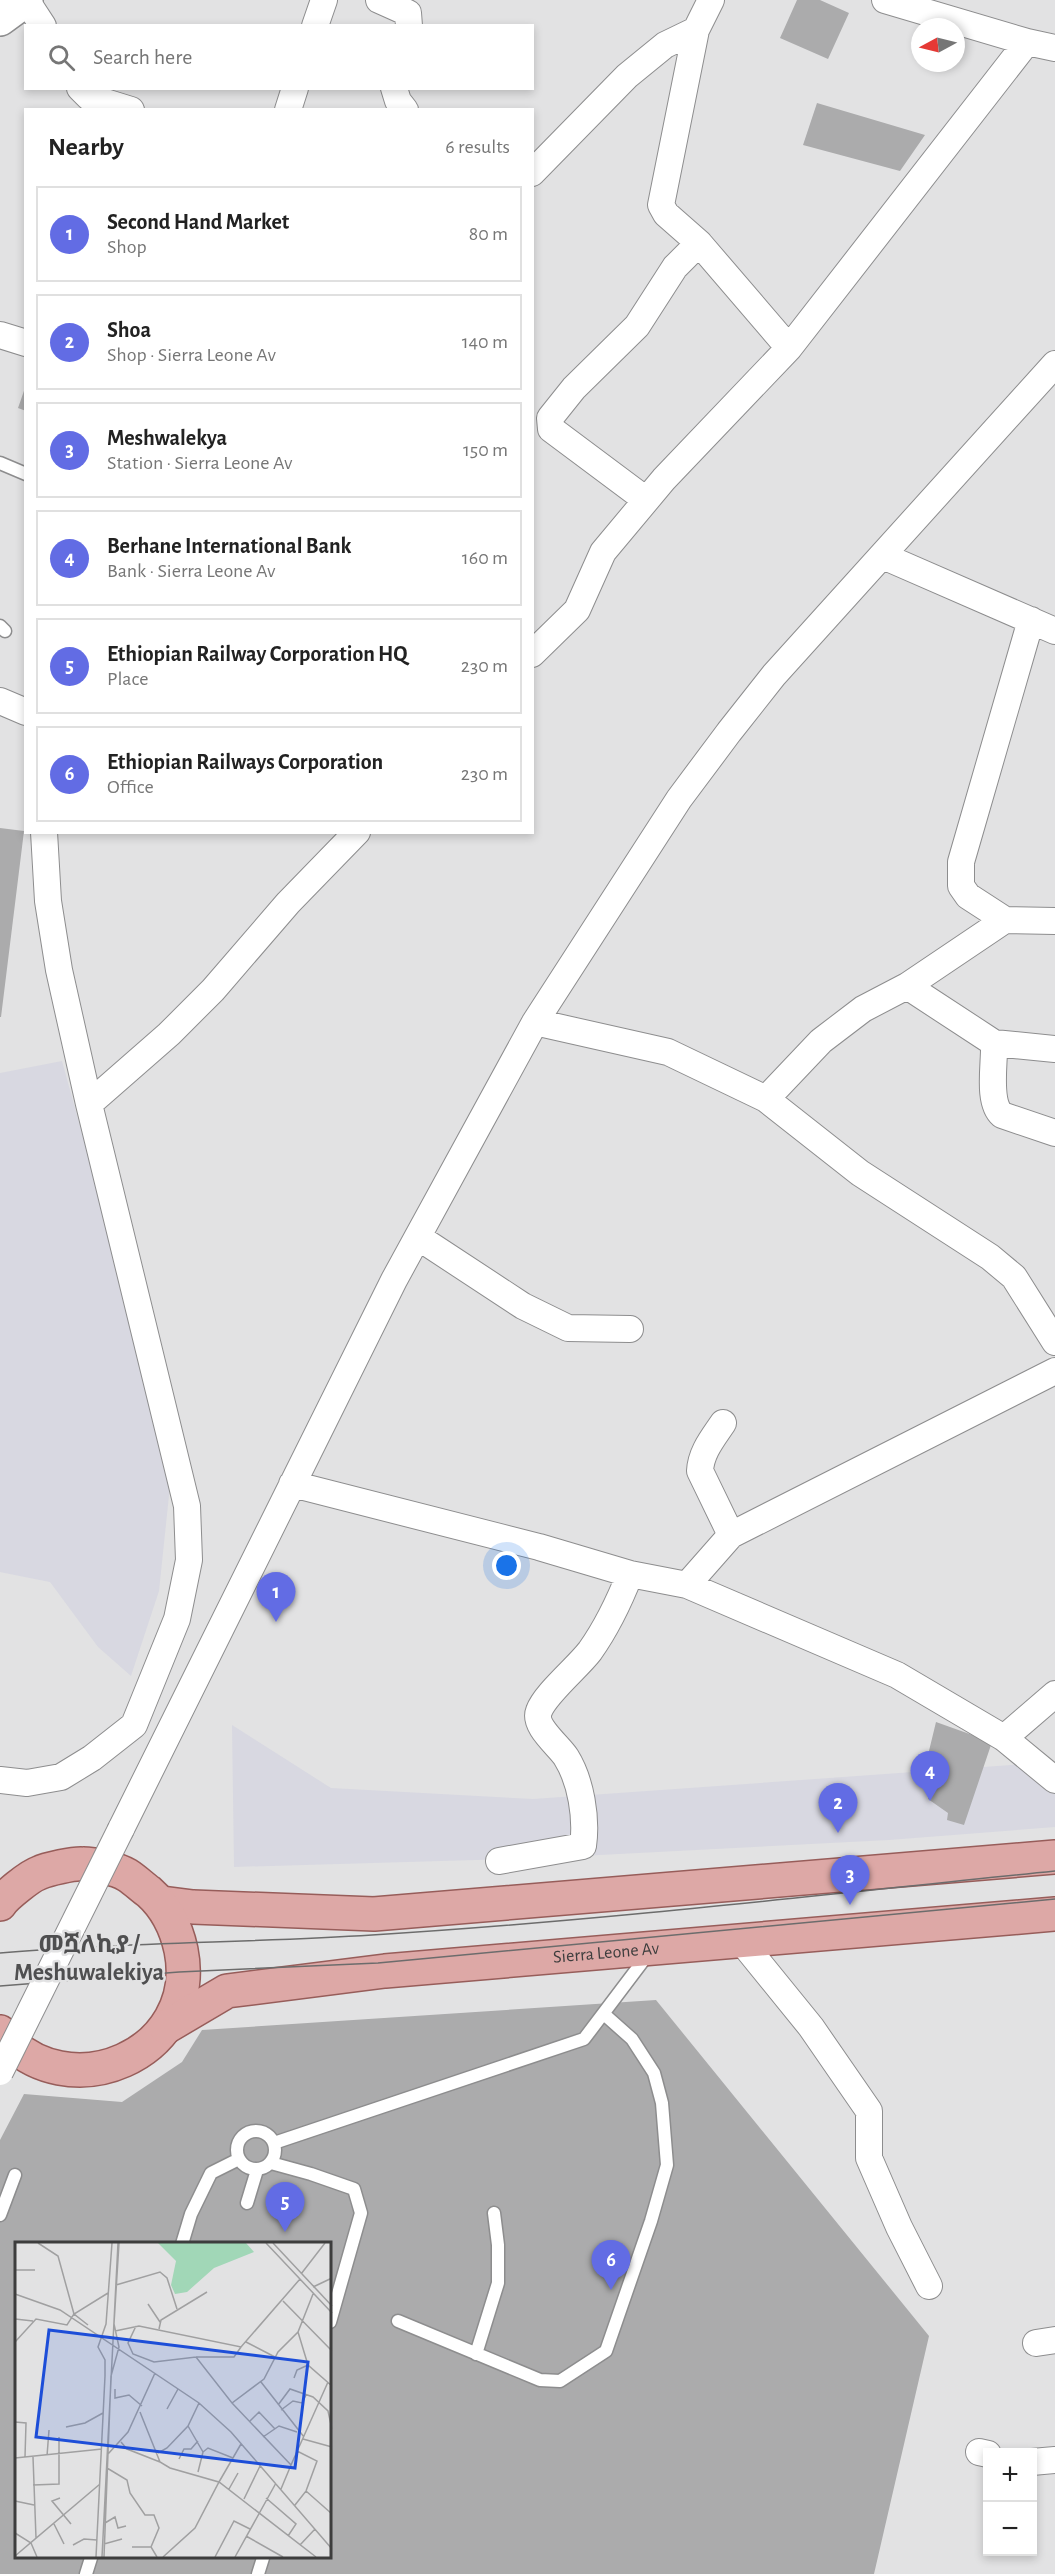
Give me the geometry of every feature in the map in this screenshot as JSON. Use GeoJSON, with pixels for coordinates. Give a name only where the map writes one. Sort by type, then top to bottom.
{"type":"FeatureCollection","features":[{"type":"Feature","properties":{"kind":"main road"},"geometry":{"type":"LineString","coordinates":[[162,1903],[193,1907],[374,1914],[1055,1857]]}},
{"type":"Feature","properties":{"kind":"main road"},"geometry":{"type":"LineString","coordinates":[[0,2034],[31,2059],[66,2071],[104,2069],[139,2054],[166,2027],[180,1997],[184,1964],[178,1932],[162,1903],[126,1874],[83,1864],[39,1873],[1,1901]]}},
{"type":"Feature","properties":{"kind":"main road","name":"Sierra Leone Av"},"geometry":{"type":"LineString","coordinates":[[166,2027],[227,1990],[385,1971],[1055,1914]]}},
{"type":"Feature","properties":{"kind":"street"},"geometry":{"type":"LineString","coordinates":[[0,19],[26,0],[42,24]]}},
{"type":"Feature","properties":{"kind":"street"},"geometry":{"type":"LineString","coordinates":[[316,24],[324,0]]}},
{"type":"Feature","properties":{"kind":"street"},"geometry":{"type":"LineString","coordinates":[[379,0],[408,13],[409,24]]}},
{"type":"Feature","properties":{"kind":"street"},"geometry":{"type":"LineString","coordinates":[[711,0],[696,30],[661,205],[666,214],[699,243],[789,348]]}},
{"type":"Feature","properties":{"kind":"street"},"geometry":{"type":"LineString","coordinates":[[885,0],[1027,42],[1055,48]]}},
{"type":"Feature","properties":{"kind":"street"},"geometry":{"type":"LineString","coordinates":[[534,171],[627,76],[665,45],[696,30]]}},
{"type":"Feature","properties":{"kind":"street"},"geometry":{"type":"LineString","coordinates":[[534,652],[577,610],[603,552],[646,500],[789,348],[1027,42]]}},
{"type":"Feature","properties":{"kind":"street"},"geometry":{"type":"LineString","coordinates":[[82,90],[89,97],[125,108]]}},
{"type":"Feature","properties":{"kind":"street"},"geometry":{"type":"LineString","coordinates":[[289,108],[294,90]]}},
{"type":"Feature","properties":{"kind":"street"},"geometry":{"type":"LineString","coordinates":[[395,90],[404,108]]}},
{"type":"Feature","properties":{"kind":"street"},"geometry":{"type":"LineString","coordinates":[[646,500],[551,429],[550,418],[574,388],[637,326],[675,267],[699,243]]}},
{"type":"Feature","properties":{"kind":"street"},"geometry":{"type":"LineString","coordinates":[[0,335],[24,342]]}},
{"type":"Feature","properties":{"kind":"street"},"geometry":{"type":"LineString","coordinates":[[0,2072],[292,1484],[418,1237],[535,1022],[693,780],[774,675],[1055,364]]}},
{"type":"Feature","properties":{"kind":"street"},"geometry":{"type":"LineString","coordinates":[[883,556],[1055,631]]}},
{"type":"Feature","properties":{"kind":"street"},"geometry":{"type":"LineString","coordinates":[[1031,620],[960,869],[961,886],[968,896],[1005,920],[1055,921]]}},
{"type":"Feature","properties":{"kind":"street"},"geometry":{"type":"LineString","coordinates":[[0,701],[24,711]]}},
{"type":"Feature","properties":{"kind":"street"},"geometry":{"type":"LineString","coordinates":[[0,1780],[27,1783],[61,1777],[92,1758],[134,1725],[177,1618],[189,1560],[187,1506],[89,1104],[59,970],[48,902],[44,834]]}},
{"type":"Feature","properties":{"kind":"street"},"geometry":{"type":"LineString","coordinates":[[89,1104],[169,1034],[213,990],[288,903],[355,834]]}},
{"type":"Feature","properties":{"kind":"street"},"geometry":{"type":"LineString","coordinates":[[766,1099],[821,1041],[863,1009],[907,986],[1005,920]]}},
{"type":"Feature","properties":{"kind":"street"},"geometry":{"type":"LineString","coordinates":[[907,986],[994,1043],[1055,1048]]}},
{"type":"Feature","properties":{"kind":"street"},"geometry":{"type":"LineString","coordinates":[[535,1022],[668,1052],[766,1099],[860,1173],[990,1257],[1014,1277],[1055,1342]]}},
{"type":"Feature","properties":{"kind":"street"},"geometry":{"type":"LineString","coordinates":[[994,1043],[993,1100],[996,1110],[1002,1115],[1055,1133]]}},
{"type":"Feature","properties":{"kind":"street"},"geometry":{"type":"LineString","coordinates":[[418,1237],[523,1306],[568,1328],[630,1329]]}},
{"type":"Feature","properties":{"kind":"street"},"geometry":{"type":"LineString","coordinates":[[687,1585],[731,1535],[1055,1371]]}},
{"type":"Feature","properties":{"kind":"street"},"geometry":{"type":"LineString","coordinates":[[723,1423],[705,1450],[700,1471],[731,1535]]}},
{"type":"Feature","properties":{"kind":"street"},"geometry":{"type":"LineString","coordinates":[[292,1484],[540,1547],[630,1574],[687,1585],[897,1675],[1005,1738],[1055,1780]]}},
{"type":"Feature","properties":{"kind":"street"},"geometry":{"type":"LineString","coordinates":[[499,1861],[584,1846],[586,1828],[577,1785],[566,1758],[539,1722],[539,1711],[595,1644],[612,1617],[630,1574]]}},
{"type":"Feature","properties":{"kind":"street"},"geometry":{"type":"LineString","coordinates":[[1005,1738],[1055,1694]]}},
{"type":"Feature","properties":{"kind":"street"},"geometry":{"type":"LineString","coordinates":[[742,1942],[811,2027],[869,2111],[869,2158],[899,2227],[929,2286]]}},
{"type":"Feature","properties":{"kind":"street"},"geometry":{"type":"LineString","coordinates":[[1037,2462],[1055,2460]]}},
{"type":"Feature","properties":{"kind":"lane"},"geometry":{"type":"LineString","coordinates":[[0,463],[24,473]]}},
{"type":"Feature","properties":{"kind":"lane"},"geometry":{"type":"LineString","coordinates":[[274,2143],[584,2039],[605,2015],[652,1950]]}},
{"type":"Feature","properties":{"kind":"lane"},"geometry":{"type":"LineString","coordinates":[[398,2321],[540,2380],[560,2381],[606,2351],[651,2221],[667,2165],[662,2103],[654,2073],[632,2039],[605,2015]]}},
{"type":"Feature","properties":{"kind":"lane"},"geometry":{"type":"LineString","coordinates":[[262,2132],[274,2143],[274,2156],[271,2163],[257,2170],[243,2165],[239,2159],[238,2144],[247,2133],[262,2132]]}},
{"type":"Feature","properties":{"kind":"lane"},"geometry":{"type":"LineString","coordinates":[[183,2242],[191,2214],[211,2174],[239,2159]]}},
{"type":"Feature","properties":{"kind":"lane"},"geometry":{"type":"LineString","coordinates":[[271,2163],[354,2189],[361,2213],[332,2315]]}},
{"type":"Feature","properties":{"kind":"lane"},"geometry":{"type":"LineString","coordinates":[[247,2203],[257,2170]]}},
{"type":"Feature","properties":{"kind":"lane"},"geometry":{"type":"LineString","coordinates":[[0,2215],[15,2175]]}},
{"type":"Feature","properties":{"kind":"lane"},"geometry":{"type":"LineString","coordinates":[[476,2354],[498,2283],[498,2245],[494,2213]]}},
{"type":"Feature","properties":{"kind":"lane"},"geometry":{"type":"LineString","coordinates":[[86,2574],[91,2559]]}},
{"type":"Feature","properties":{"kind":"lane"},"geometry":{"type":"LineString","coordinates":[[258,2574],[263,2559]]}},
{"type":"Feature","properties":{"kind":"shaded area"},"geometry":{"type":"Polygon","coordinates":[[[62,1061],[117,1260],[170,1486],[159,1591],[131,1676],[98,1647],[50,1582],[0,1572],[0,1073],[62,1061]]]}},
{"type":"Feature","properties":{"kind":"shaded area"},"geometry":{"type":"Polygon","coordinates":[[[232,1725],[331,1788],[533,1799],[1055,1762],[1055,1827],[889,1840],[542,1858],[234,1867],[232,1725]]]}},
{"type":"Feature","properties":{"kind":"building"},"geometry":{"type":"Polygon","coordinates":[[[797,0],[820,0],[849,13],[828,59],[780,38],[797,0]]]}},
{"type":"Feature","properties":{"kind":"building"},"geometry":{"type":"Polygon","coordinates":[[[817,103],[925,135],[900,171],[803,145],[817,103]]]}},
{"type":"Feature","properties":{"kind":"building"},"geometry":{"type":"Polygon","coordinates":[[[24,391],[24,410],[18,408],[24,391]]]}},
{"type":"Feature","properties":{"kind":"building"},"geometry":{"type":"Polygon","coordinates":[[[0,828],[24,831],[1,1017],[0,1017],[0,828]]]}},
{"type":"Feature","properties":{"kind":"building"},"geometry":{"type":"Polygon","coordinates":[[[936,1722],[992,1742],[964,1825],[947,1820],[948,1813],[928,1799],[928,1755],[936,1722]]]}},
{"type":"Feature","properties":{"kind":"building"},"geometry":{"type":"Polygon","coordinates":[[[656,2000],[929,2336],[874,2574],[0,2574],[0,2140],[24,2094],[122,2102],[182,2062],[202,2030],[656,2000]]]}},
{"type":"Feature","properties":{"kind":"tram line"},"geometry":{"type":"LineString","coordinates":[[0,1953],[326,1938],[457,1929],[714,1906],[1055,1871]]}},
{"type":"Feature","properties":{"kind":"tram line"},"geometry":{"type":"LineString","coordinates":[[0,1986],[179,1972],[378,1963],[1055,1899]]}},
{"type":"Feature","properties":{"kind":"place","name":"Second Hand Market"},"geometry":{"type":"Point","coordinates":[276,1622]}},
{"type":"Feature","properties":{"kind":"place","name":"Berhane International Bank"},"geometry":{"type":"Point","coordinates":[930,1801]}},
{"type":"Feature","properties":{"kind":"place","name":"Shoa"},"geometry":{"type":"Point","coordinates":[838,1833]}},
{"type":"Feature","properties":{"kind":"place","name":"Meshwalekya"},"geometry":{"type":"Point","coordinates":[850,1905]}},
{"type":"Feature","properties":{"kind":"place","name":"Ethiopian Railway Corporation HQ"},"geometry":{"type":"Point","coordinates":[285,2232]}},
{"type":"Feature","properties":{"kind":"place","name":"Ethiopian Railways Corporation"},"geometry":{"type":"Point","coordinates":[611,2290]}},
{"type":"Feature","properties":{"kind":"district","name":"መሿለኪያ / Meshuwalekiya"},"geometry":{"type":"Point","coordinates":[89,1958]}}]}
